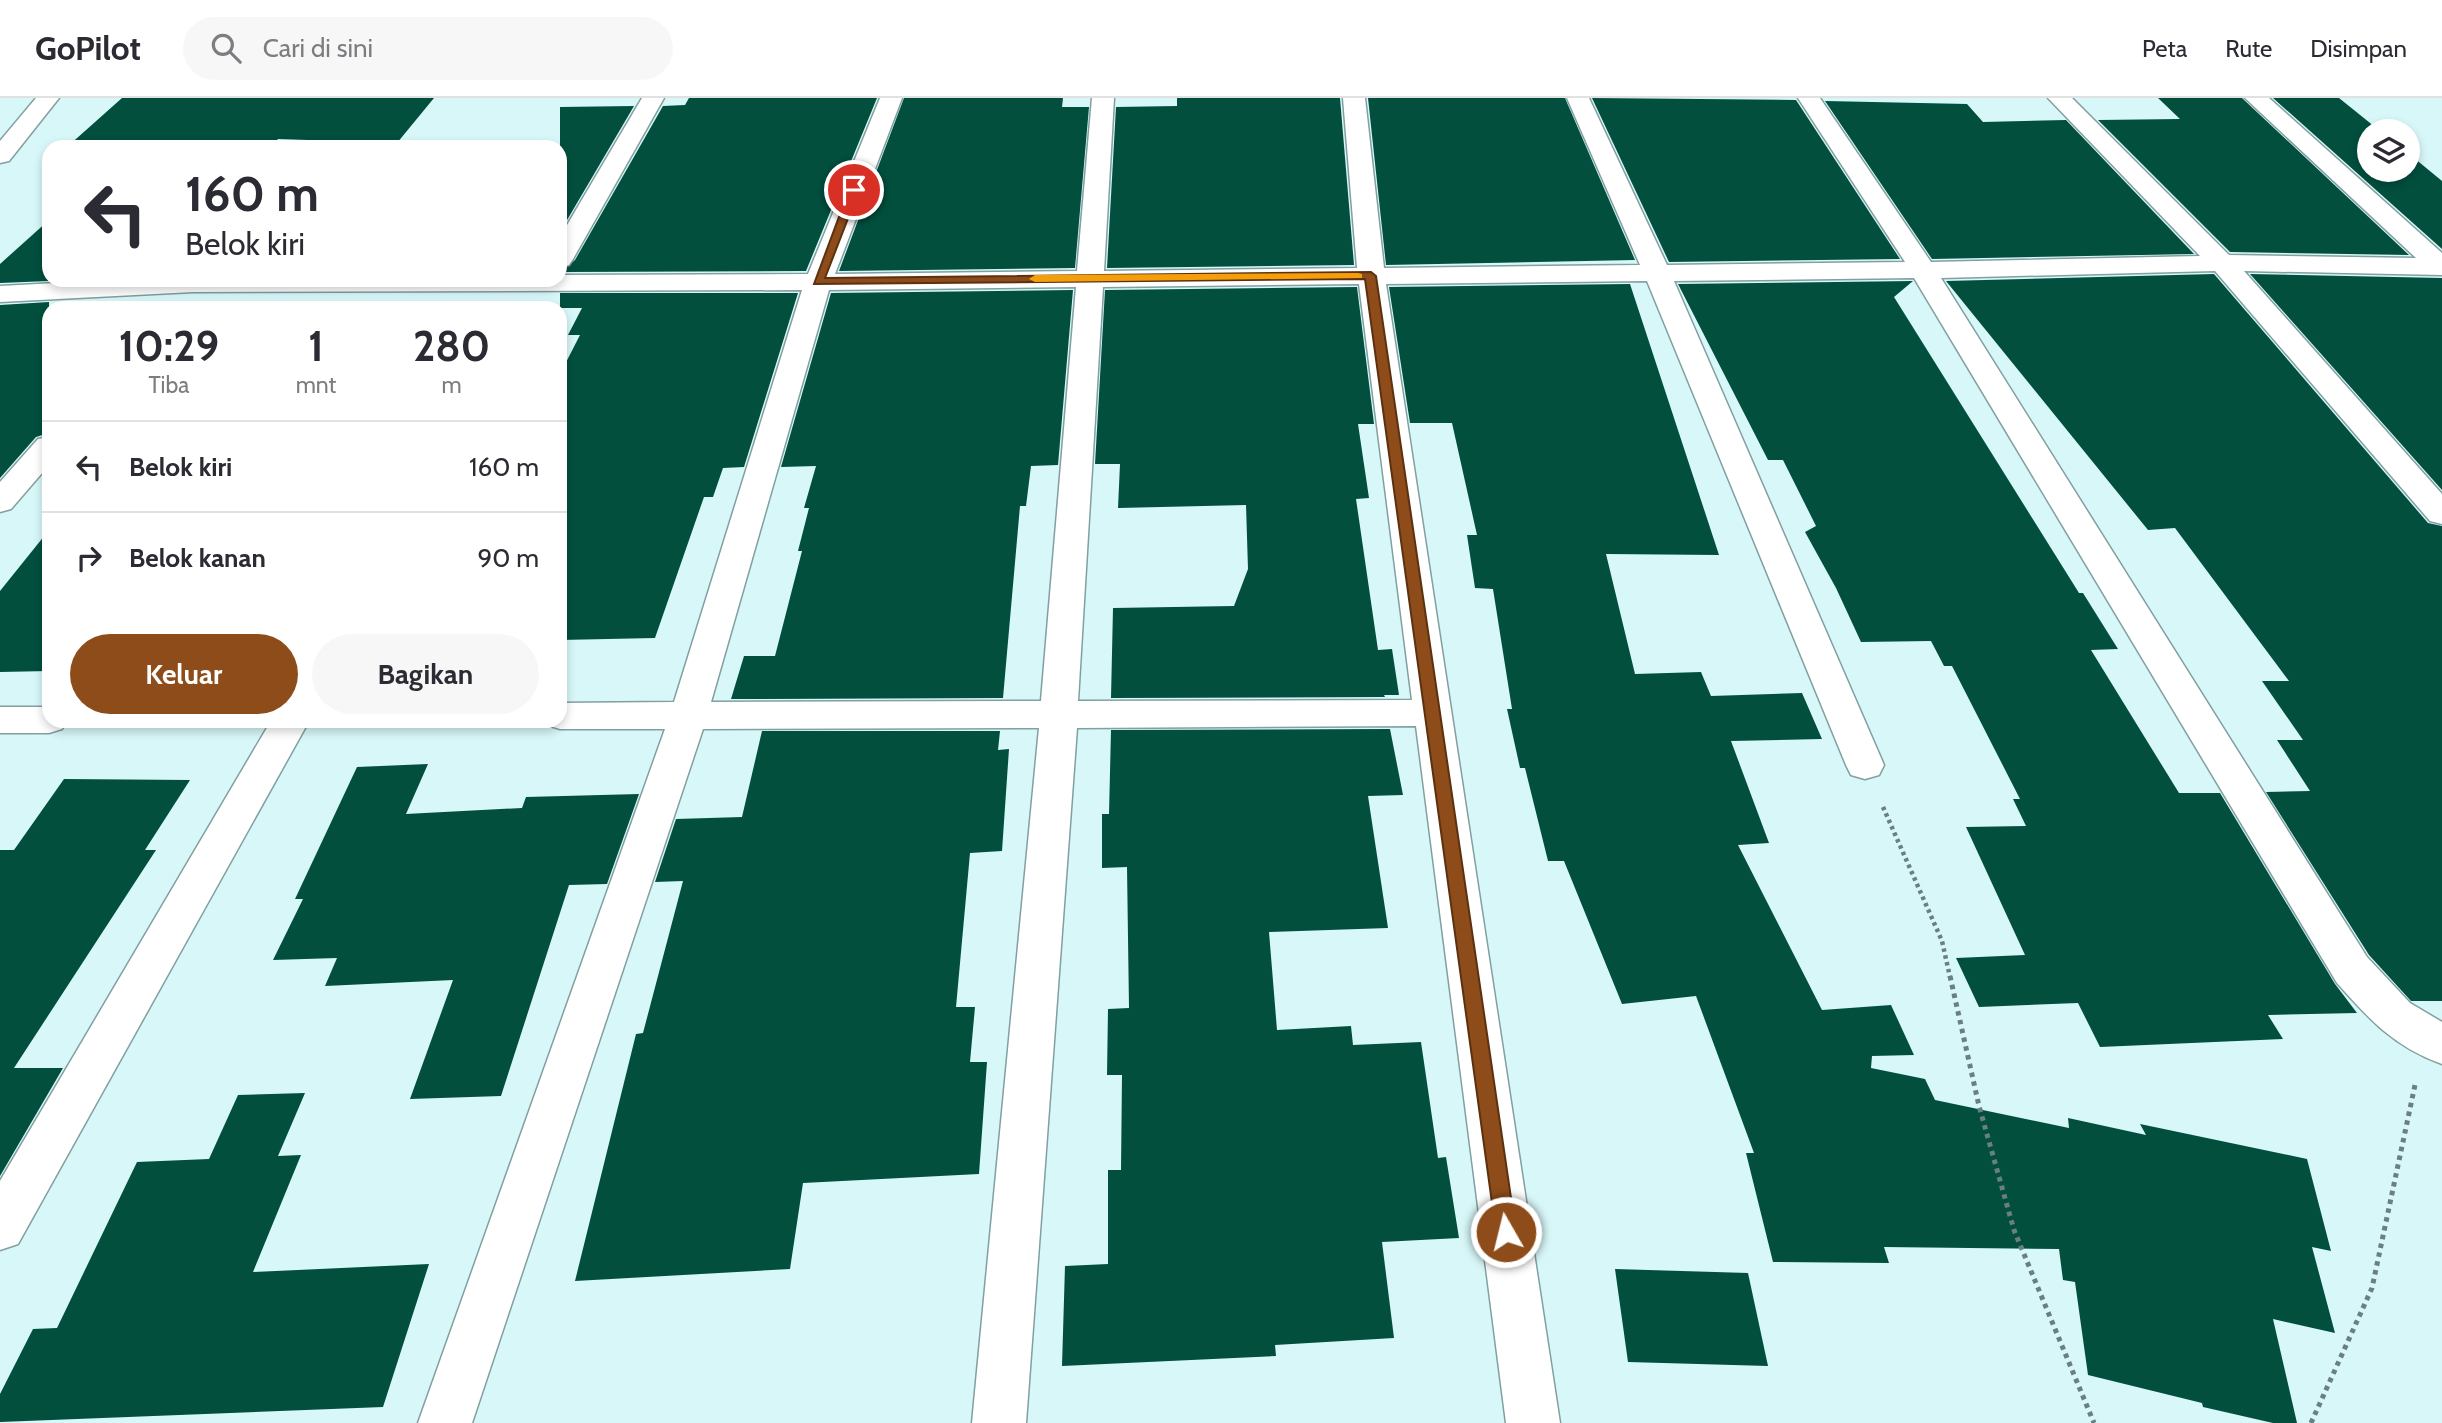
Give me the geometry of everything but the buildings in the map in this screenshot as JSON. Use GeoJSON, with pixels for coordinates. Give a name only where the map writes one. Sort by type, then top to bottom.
{"type":"FeatureCollection","features":[{"type":"Feature","properties":{"kind":"street"},"geometry":{"type":"LineString","coordinates":[[0,156],[48,98]]}},
{"type":"Feature","properties":{"kind":"street"},"geometry":{"type":"LineString","coordinates":[[567,248],[653,98]]}},
{"type":"Feature","properties":{"kind":"street"},"geometry":{"type":"LineString","coordinates":[[445,1423],[689,715],[818,282],[891,98]]}},
{"type":"Feature","properties":{"kind":"street"},"geometry":{"type":"LineString","coordinates":[[999,1423],[1059,712],[1103,98]]}},
{"type":"Feature","properties":{"kind":"street"},"geometry":{"type":"LineString","coordinates":[[1354,98],[1371,276],[1533,1423]]}},
{"type":"Feature","properties":{"kind":"street"},"geometry":{"type":"LineString","coordinates":[[1578,98],[1657,272],[1865,765]]}},
{"type":"Feature","properties":{"kind":"street"},"geometry":{"type":"LineString","coordinates":[[1809,98],[1923,270],[2352,970],[2394,1016],[2441,1045]]}},
{"type":"Feature","properties":{"kind":"street"},"geometry":{"type":"LineString","coordinates":[[2059,98],[2222,263],[2442,513]]}},
{"type":"Feature","properties":{"kind":"street"},"geometry":{"type":"LineString","coordinates":[[2256,98],[2442,267]]}},
{"type":"Feature","properties":{"kind":"street"},"geometry":{"type":"LineString","coordinates":[[567,274],[818,282],[1923,270],[2222,263],[2442,267]]}},
{"type":"Feature","properties":{"kind":"street"},"geometry":{"type":"LineString","coordinates":[[0,294],[135,287]]}},
{"type":"Feature","properties":{"kind":"street"},"geometry":{"type":"LineString","coordinates":[[178,301],[190,287]]}},
{"type":"Feature","properties":{"kind":"street"},"geometry":{"type":"LineString","coordinates":[[0,502],[42,454]]}},
{"type":"Feature","properties":{"kind":"street"},"geometry":{"type":"LineString","coordinates":[[567,716],[1059,712],[1434,713]]}},
{"type":"Feature","properties":{"kind":"street"},"geometry":{"type":"LineString","coordinates":[[0,720],[42,720]]}},
{"type":"Feature","properties":{"kind":"street"},"geometry":{"type":"LineString","coordinates":[[0,1227],[286,728]]}},
{"type":"Feature","properties":{"kind":"path"},"geometry":{"type":"LineString","coordinates":[[1865,765],[1942,941],[1979,1106],[2014,1230],[2094,1423]]}},
{"type":"Feature","properties":{"kind":"path"},"geometry":{"type":"LineString","coordinates":[[2311,1423],[2372,1288],[2410,1099],[2422,1065],[2441,1045]]}},
{"type":"Feature","properties":{"kind":"slow traffic"},"geometry":{"type":"LineString","coordinates":[[1035,279],[1358,276]]}},
{"type":"Feature","properties":{"kind":"route"},"geometry":{"type":"LineString","coordinates":[[854,190],[818,282],[1371,276],[1506,1232]]}}]}
